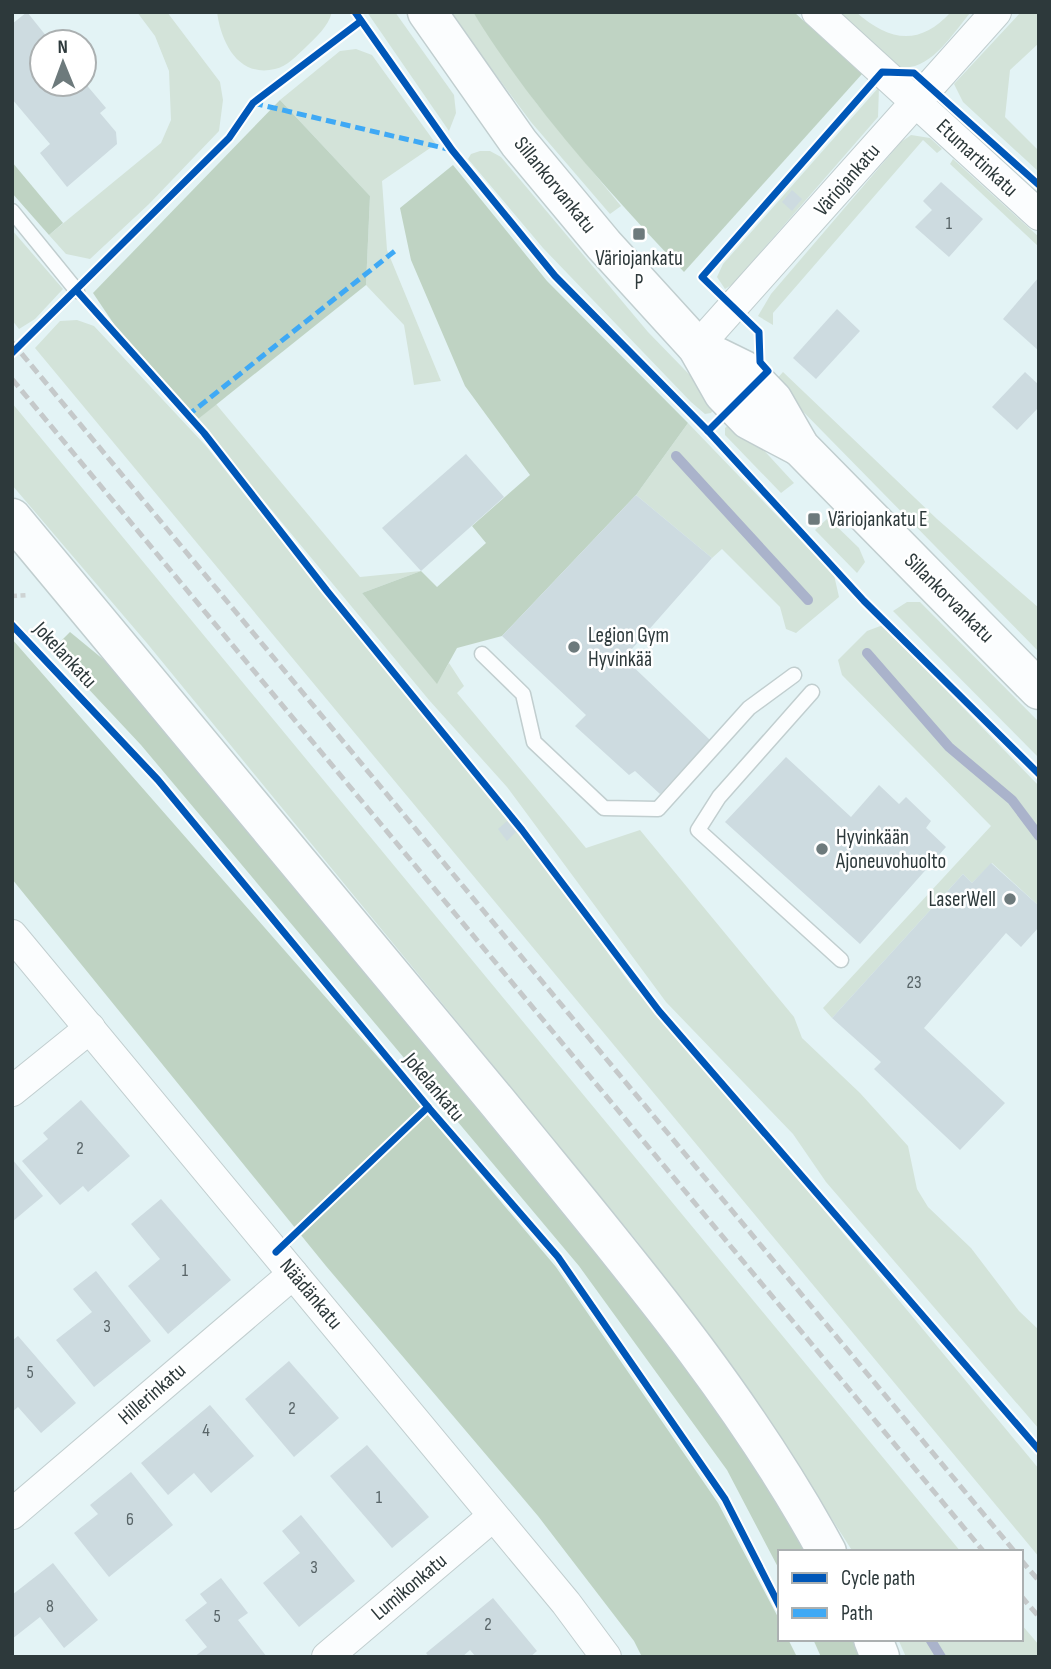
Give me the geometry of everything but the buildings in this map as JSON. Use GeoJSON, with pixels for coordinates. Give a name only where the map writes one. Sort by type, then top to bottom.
{"type":"FeatureCollection","features":[{"type":"Feature","properties":{"kind":"street","name":"Sillankorvankatu"},"geometry":{"type":"LineString","coordinates":[[426,12],[519,143],[604,245],[697,347],[723,393],[749,420],[800,447],[1039,690]]}},
{"type":"Feature","properties":{"kind":"street","name":"Etumartinkatu"},"geometry":{"type":"LineString","coordinates":[[817,12],[1039,215]]}},
{"type":"Feature","properties":{"kind":"street","name":"Väriojankatu"},"geometry":{"type":"LineString","coordinates":[[697,347],[996,12]]}},
{"type":"Feature","properties":{"kind":"street","name":"Jokelankatu"},"geometry":{"type":"LineString","coordinates":[[12,519],[388,968],[672,1316],[733,1397],[800,1502],[826,1550]]}},
{"type":"Feature","properties":{"kind":"street","name":"Näädänkatu"},"geometry":{"type":"LineString","coordinates":[[12,935],[566,1603],[606,1657]]}},
{"type":"Feature","properties":{"kind":"street"},"geometry":{"type":"LineString","coordinates":[[12,1091],[90,1028]]}},
{"type":"Feature","properties":{"kind":"street","name":"Hillerinkatu"},"geometry":{"type":"LineString","coordinates":[[12,1514],[293,1274]]}},
{"type":"Feature","properties":{"kind":"street","name":"Lumikonkatu"},"geometry":{"type":"LineString","coordinates":[[327,1657],[492,1517]]}},
{"type":"Feature","properties":{"kind":"lane"},"geometry":{"type":"LineString","coordinates":[[12,211],[77,291]]}},
{"type":"Feature","properties":{"kind":"lane"},"geometry":{"type":"LineString","coordinates":[[482,654],[523,694],[534,742],[604,808],[658,809],[749,708],[794,675]]}},
{"type":"Feature","properties":{"kind":"lane"},"geometry":{"type":"LineString","coordinates":[[811,692],[719,797],[698,830],[841,960]]}},
{"type":"Feature","properties":{"kind":"shaded area"},"geometry":{"type":"Polygon","coordinates":[[[137,12],[167,12],[220,82],[223,100],[219,131],[149,204],[90,259],[66,254],[49,235],[161,143],[171,120],[169,71],[155,36],[137,12]]]}},
{"type":"Feature","properties":{"kind":"shaded area"},"geometry":{"type":"Polygon","coordinates":[[[217,12],[332,12],[321,31],[292,60],[279,68],[262,70],[241,63],[227,46],[217,12]]]}},
{"type":"Feature","properties":{"kind":"shaded area"},"geometry":{"type":"Polygon","coordinates":[[[367,12],[395,12],[454,95],[456,113],[449,131],[367,12]]]}},
{"type":"Feature","properties":{"kind":"shaded area"},"geometry":{"type":"Polygon","coordinates":[[[449,12],[473,12],[537,104],[621,206],[610,214],[531,122],[449,12]]]}},
{"type":"Feature","properties":{"kind":"shaded area"},"geometry":{"type":"Polygon","coordinates":[[[833,12],[856,12],[880,29],[904,36],[927,31],[951,12],[971,12],[929,59],[907,67],[895,66],[833,12]]]}},
{"type":"Feature","properties":{"kind":"shaded area"},"geometry":{"type":"Polygon","coordinates":[[[1021,12],[1039,12],[1039,43],[1010,70],[1005,117],[1039,151],[1039,172],[963,102],[954,84],[1021,12]]]}},
{"type":"Feature","properties":{"kind":"shaded area"},"geometry":{"type":"Polygon","coordinates":[[[356,49],[372,55],[436,144],[382,181],[387,250],[441,381],[414,385],[404,325],[366,285],[370,196],[280,100],[340,51],[356,49]]]}},
{"type":"Feature","properties":{"kind":"shaded area"},"geometry":{"type":"Polygon","coordinates":[[[879,87],[878,117],[733,284],[725,289],[717,277],[723,264],[879,87]]]}},
{"type":"Feature","properties":{"kind":"shaded area"},"geometry":{"type":"Polygon","coordinates":[[[911,135],[930,138],[942,149],[937,153],[923,140],[773,313],[773,325],[758,316],[771,294],[901,142],[911,135]]]}},
{"type":"Feature","properties":{"kind":"shaded area"},"geometry":{"type":"Polygon","coordinates":[[[490,151],[501,157],[648,332],[718,404],[711,413],[705,414],[691,402],[543,248],[468,159],[471,154],[490,151]]]}},
{"type":"Feature","properties":{"kind":"shaded area"},"geometry":{"type":"Polygon","coordinates":[[[953,159],[1039,237],[1039,247],[950,164],[953,159]]]}},
{"type":"Feature","properties":{"kind":"shaded area"},"geometry":{"type":"Polygon","coordinates":[[[12,230],[63,289],[35,319],[19,329],[12,320],[12,230]]]}},
{"type":"Feature","properties":{"kind":"shaded area"},"geometry":{"type":"Polygon","coordinates":[[[77,320],[94,326],[206,446],[344,619],[523,835],[631,985],[716,1080],[1039,1469],[1039,1557],[35,348],[60,321],[77,320]]]}},
{"type":"Feature","properties":{"kind":"shaded area"},"geometry":{"type":"Polygon","coordinates":[[[783,372],[937,519],[1039,608],[1039,652],[774,382],[783,372]]]}},
{"type":"Feature","properties":{"kind":"shaded area"},"geometry":{"type":"Polygon","coordinates":[[[12,403],[959,1550],[852,1550],[746,1385],[637,1241],[146,642],[12,485],[12,403]]]}},
{"type":"Feature","properties":{"kind":"shaded area"},"geometry":{"type":"Polygon","coordinates":[[[216,404],[360,577],[421,571],[362,593],[437,683],[449,663],[464,686],[457,693],[586,848],[640,830],[794,1017],[802,1038],[860,1093],[908,1146],[917,1189],[928,1207],[971,1248],[1019,1311],[1039,1330],[1039,1429],[826,1182],[793,1134],[666,1002],[507,787],[429,700],[197,420],[216,404]]]}},
{"type":"Feature","properties":{"kind":"shaded area"},"geometry":{"type":"Polygon","coordinates":[[[735,419],[794,483],[781,493],[725,435],[725,428],[735,419]]]}},
{"type":"Feature","properties":{"kind":"shaded area"},"geometry":{"type":"Polygon","coordinates":[[[688,423],[834,575],[839,597],[796,633],[786,629],[780,607],[722,549],[712,558],[636,495],[688,423]]]}},
{"type":"Feature","properties":{"kind":"shaded area"},"geometry":{"type":"Polygon","coordinates":[[[828,518],[859,548],[865,562],[857,573],[815,530],[828,518]]]}},
{"type":"Feature","properties":{"kind":"shaded area"},"geometry":{"type":"Polygon","coordinates":[[[907,602],[920,602],[1039,722],[1039,758],[893,611],[907,602]]]}},
{"type":"Feature","properties":{"kind":"shaded area"},"geometry":{"type":"Polygon","coordinates":[[[883,625],[1039,786],[1039,906],[992,863],[972,883],[963,874],[832,1018],[823,1008],[991,826],[842,675],[838,660],[867,631],[883,625]]]}},
{"type":"Feature","properties":{"kind":"shaded area"},"geometry":{"type":"Polygon","coordinates":[[[1023,1626],[1039,1645],[1039,1657],[906,1657],[899,1641],[1023,1641],[1023,1626]]]}},
{"type":"Feature","properties":{"kind":"green space"},"geometry":{"type":"Polygon","coordinates":[[[473,12],[794,12],[862,74],[684,272],[545,115],[473,12]]]}},
{"type":"Feature","properties":{"kind":"green space"},"geometry":{"type":"Polygon","coordinates":[[[280,100],[370,196],[366,285],[197,420],[122,336],[93,293],[280,100]]]}},
{"type":"Feature","properties":{"kind":"green space"},"geometry":{"type":"Polygon","coordinates":[[[12,162],[63,223],[49,235],[12,193],[12,162]]]}},
{"type":"Feature","properties":{"kind":"green space"},"geometry":{"type":"Polygon","coordinates":[[[453,165],[547,281],[688,423],[636,495],[502,636],[457,648],[437,684],[362,593],[421,571],[437,587],[486,543],[472,526],[530,475],[465,386],[411,260],[400,208],[453,165]]]}},
{"type":"Feature","properties":{"kind":"green space"},"geometry":{"type":"Polygon","coordinates":[[[70,632],[115,669],[182,748],[686,1364],[750,1455],[806,1550],[778,1550],[778,1567],[727,1470],[579,1266],[141,745],[52,650],[70,632]]]}},
{"type":"Feature","properties":{"kind":"green space"},"geometry":{"type":"Polygon","coordinates":[[[12,639],[406,1089],[556,1267],[718,1503],[778,1617],[778,1641],[789,1641],[797,1657],[642,1657],[634,1641],[538,1516],[326,1266],[12,879],[12,639]]]}},
{"type":"Feature","properties":{"kind":"green space"},"geometry":{"type":"Polygon","coordinates":[[[814,1641],[854,1641],[861,1657],[821,1657],[814,1641]]]}},
{"type":"Feature","properties":{"kind":"waterway"},"geometry":{"type":"LineString","coordinates":[[676,456],[808,600]]}},
{"type":"Feature","properties":{"kind":"waterway"},"geometry":{"type":"LineString","coordinates":[[867,653],[949,747],[1012,800],[1039,836]]}},
{"type":"Feature","properties":{"kind":"waterway"},"geometry":{"type":"LineString","coordinates":[[931,1641],[941,1657]]}},
{"type":"Feature","properties":{"kind":"railway"},"geometry":{"type":"LineString","coordinates":[[12,342],[1013,1550]]}},
{"type":"Feature","properties":{"kind":"railway"},"geometry":{"type":"LineString","coordinates":[[12,379],[982,1550]]}},
{"type":"Feature","properties":{"kind":"railway"},"geometry":{"type":"LineString","coordinates":[[1023,1562],[1039,1581]]}},
{"type":"Feature","properties":{"kind":"railway"},"geometry":{"type":"LineString","coordinates":[[1023,1598],[1039,1617]]}},
{"type":"Feature","properties":{"kind":"marked path"},"geometry":{"type":"LineString","coordinates":[[253,103],[452,150]]}},
{"type":"Feature","properties":{"kind":"marked path"},"geometry":{"type":"LineString","coordinates":[[187,416],[396,250]]}},
{"type":"Feature","properties":{"kind":"cycle path"},"geometry":{"type":"LineString","coordinates":[[355,12],[452,150],[555,276],[708,431],[864,601],[1039,774]]}},
{"type":"Feature","properties":{"kind":"cycle path"},"geometry":{"type":"LineString","coordinates":[[12,353],[229,138],[253,103],[361,21]]}},
{"type":"Feature","properties":{"kind":"cycle path"},"geometry":{"type":"LineString","coordinates":[[708,431],[768,371],[760,362],[759,332],[702,277],[882,72],[914,73],[1039,185]]}},
{"type":"Feature","properties":{"kind":"cycle path"},"geometry":{"type":"LineString","coordinates":[[77,291],[204,433],[327,591],[522,830],[659,1011],[1039,1450]]}},
{"type":"Feature","properties":{"kind":"cycle path"},"geometry":{"type":"LineString","coordinates":[[12,625],[158,780],[428,1107],[558,1257],[725,1499],[778,1603]]}},
{"type":"Feature","properties":{"kind":"cycle path"},"geometry":{"type":"LineString","coordinates":[[276,1252],[428,1107]]}},
{"type":"Feature","properties":{"kind":"place","name":"Väriojankatu P"},"geometry":{"type":"Point","coordinates":[639,234]}},
{"type":"Feature","properties":{"kind":"place","name":"Väriojankatu E"},"geometry":{"type":"Point","coordinates":[814,519]}},
{"type":"Feature","properties":{"kind":"place","name":"Legion Gym Hyvinkää"},"geometry":{"type":"Point","coordinates":[574,647]}},
{"type":"Feature","properties":{"kind":"place","name":"Hyvinkään Ajoneuvohuolto"},"geometry":{"type":"Point","coordinates":[822,849]}},
{"type":"Feature","properties":{"kind":"place","name":"LaserWell"},"geometry":{"type":"Point","coordinates":[1010,899]}}]}
